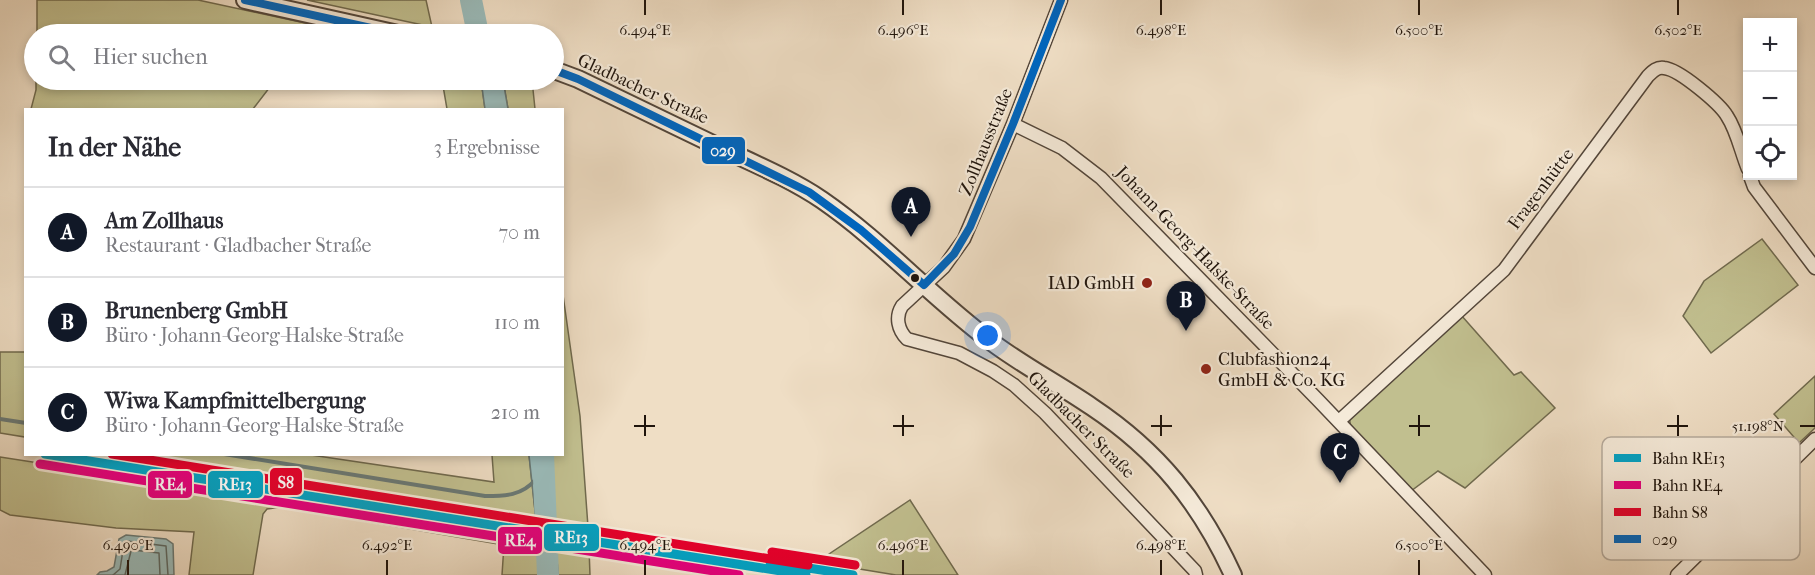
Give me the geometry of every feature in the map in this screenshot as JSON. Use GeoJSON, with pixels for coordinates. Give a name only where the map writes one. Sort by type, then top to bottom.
{"type":"FeatureCollection","features":[{"type":"Feature","properties":{"kind":"street"},"geometry":{"type":"LineString","coordinates":[[245,0],[354,24]]}},
{"type":"Feature","properties":{"kind":"street","name":"Zollhausstraße"},"geometry":{"type":"LineString","coordinates":[[924,285],[949,261],[964,239],[1013,124],[1060,0]]}},
{"type":"Feature","properties":{"kind":"street","name":"Fragenhütte"},"geometry":{"type":"LineString","coordinates":[[1339,421],[1504,270],[1654,70],[1662,68],[1675,71],[1722,109],[1732,126],[1743,156]]}},
{"type":"Feature","properties":{"kind":"street","name":"Gladbacher Straße"},"geometry":{"type":"LineString","coordinates":[[564,74],[803,188],[861,230],[959,317],[998,347],[1092,407],[1148,450],[1197,507],[1233,575]]}},
{"type":"Feature","properties":{"kind":"street","name":"Johann-Georg-Halske-Straße"},"geometry":{"type":"LineString","coordinates":[[1013,124],[1062,148],[1101,178],[1339,421],[1485,575]]}},
{"type":"Feature","properties":{"kind":"street"},"geometry":{"type":"LineString","coordinates":[[1752,181],[1815,267]]}},
{"type":"Feature","properties":{"kind":"street","name":"Gladbacher Straße"},"geometry":{"type":"LineString","coordinates":[[924,285],[903,304],[899,311],[899,325],[905,337],[959,353],[1014,385],[1077,447],[1195,571],[1196,575]]}},
{"type":"Feature","properties":{"kind":"street"},"geometry":{"type":"LineString","coordinates":[[1800,454],[1815,439]]}},
{"type":"Feature","properties":{"kind":"street"},"geometry":{"type":"LineString","coordinates":[[1677,575],[1692,560]]}},
{"type":"Feature","properties":{"kind":"shaded area"},"geometry":{"type":"Polygon","coordinates":[[[37,0],[198,0],[310,24],[37,24],[37,0]]]}},
{"type":"Feature","properties":{"kind":"shaded area"},"geometry":{"type":"Polygon","coordinates":[[[307,0],[426,0],[431,24],[418,24],[307,0]]]}},
{"type":"Feature","properties":{"kind":"shaded area"},"geometry":{"type":"Polygon","coordinates":[[[36,90],[268,90],[254,108],[31,108],[36,90]]]}},
{"type":"Feature","properties":{"kind":"shaded area"},"geometry":{"type":"Polygon","coordinates":[[[444,90],[482,90],[485,108],[447,108],[444,90]]]}},
{"type":"Feature","properties":{"kind":"shaded area"},"geometry":{"type":"Polygon","coordinates":[[[505,90],[533,90],[535,108],[508,108],[505,90]]]}},
{"type":"Feature","properties":{"kind":"shaded area"},"geometry":{"type":"Polygon","coordinates":[[[1762,239],[1798,285],[1711,353],[1683,316],[1704,281],[1762,239]]]}},
{"type":"Feature","properties":{"kind":"shaded area"},"geometry":{"type":"Polygon","coordinates":[[[564,302],[580,416],[588,527],[555,523],[550,456],[564,456],[564,302]]]}},
{"type":"Feature","properties":{"kind":"shaded area"},"geometry":{"type":"Polygon","coordinates":[[[1461,315],[1514,375],[1521,372],[1555,408],[1465,488],[1438,471],[1411,491],[1351,428],[1349,416],[1461,315]]]}},
{"type":"Feature","properties":{"kind":"shaded area"},"geometry":{"type":"Polygon","coordinates":[[[0,352],[24,352],[24,437],[0,433],[0,352]]]}},
{"type":"Feature","properties":{"kind":"shaded area"},"geometry":{"type":"Polygon","coordinates":[[[1815,376],[1815,428],[1800,442],[1800,437],[1794,437],[1774,414],[1815,376]]]}},
{"type":"Feature","properties":{"kind":"shaded area"},"geometry":{"type":"Polygon","coordinates":[[[138,456],[318,456],[494,482],[492,456],[529,456],[536,520],[138,456]]]}},
{"type":"Feature","properties":{"kind":"shaded area"},"geometry":{"type":"Polygon","coordinates":[[[0,457],[539,540],[542,575],[502,575],[504,545],[282,507],[267,509],[263,514],[253,575],[189,575],[194,532],[116,528],[10,515],[0,510],[0,457]]]}},
{"type":"Feature","properties":{"kind":"shaded area"},"geometry":{"type":"Polygon","coordinates":[[[910,500],[958,575],[896,575],[817,562],[910,500]]]}},
{"type":"Feature","properties":{"kind":"shaded area"},"geometry":{"type":"Polygon","coordinates":[[[556,543],[589,548],[590,575],[558,575],[556,543]]]}},
{"type":"Feature","properties":{"kind":"water"},"geometry":{"type":"Polygon","coordinates":[[[482,90],[505,90],[508,108],[485,108],[482,90]]]}},
{"type":"Feature","properties":{"kind":"water"},"geometry":{"type":"Polygon","coordinates":[[[529,456],[550,456],[555,523],[536,520],[529,456]]]}},
{"type":"Feature","properties":{"kind":"water"},"geometry":{"type":"Polygon","coordinates":[[[126,535],[166,539],[173,544],[174,575],[97,575],[114,567],[119,539],[126,535]]]}},
{"type":"Feature","properties":{"kind":"water"},"geometry":{"type":"Polygon","coordinates":[[[539,540],[556,543],[558,575],[542,575],[539,540]]]}},
{"type":"Feature","properties":{"kind":"waterway"},"geometry":{"type":"LineString","coordinates":[[471,0],[476,24]]}},
{"type":"Feature","properties":{"kind":"waterway"},"geometry":{"type":"LineString","coordinates":[[0,419],[24,423]]}},
{"type":"Feature","properties":{"kind":"waterway"},"geometry":{"type":"LineString","coordinates":[[236,456],[485,496],[519,492],[536,479]]}},
{"type":"Feature","properties":{"kind":"waterway"},"geometry":{"type":"LineString","coordinates":[[543,456],[548,575]]}},
{"type":"Feature","properties":{"kind":"rail line","name":"RE13"},"geometry":{"type":"LineString","coordinates":[[58,456],[806,575]]}},
{"type":"Feature","properties":{"kind":"rail line","name":"S8"},"geometry":{"type":"LineString","coordinates":[[125,456],[808,565]]}},
{"type":"Feature","properties":{"kind":"rail line","name":"RE4"},"geometry":{"type":"LineString","coordinates":[[40,464],[739,575]]}},
{"type":"Feature","properties":{"kind":"rail line","name":"S8"},"geometry":{"type":"LineString","coordinates":[[772,552],[855,565]]}},
{"type":"Feature","properties":{"kind":"rail line","name":"RE13"},"geometry":{"type":"LineString","coordinates":[[770,562],[853,575]]}},
{"type":"Feature","properties":{"kind":"transit line","name":"029"},"geometry":{"type":"LineString","coordinates":[[245,0],[353,24]]}},
{"type":"Feature","properties":{"kind":"transit line","name":"029"},"geometry":{"type":"LineString","coordinates":[[564,74],[809,192],[861,230],[924,285],[954,254],[970,227],[1061,0]]}},
{"type":"Feature","properties":{"kind":"place","name":"Am Zollhaus"},"geometry":{"type":"Point","coordinates":[911,237]}},
{"type":"Feature","properties":{"kind":"place","name":"IAD GmbH"},"geometry":{"type":"Point","coordinates":[1147,283]}},
{"type":"Feature","properties":{"kind":"place","name":"Brunenberg GmbH"},"geometry":{"type":"Point","coordinates":[1186,331]}},
{"type":"Feature","properties":{"kind":"place","name":"Clubfashion24 GmbH & Co. KG"},"geometry":{"type":"Point","coordinates":[1206,369]}},
{"type":"Feature","properties":{"kind":"place","name":"Wiwa Kampfmittelbergung"},"geometry":{"type":"Point","coordinates":[1340,483]}}]}
